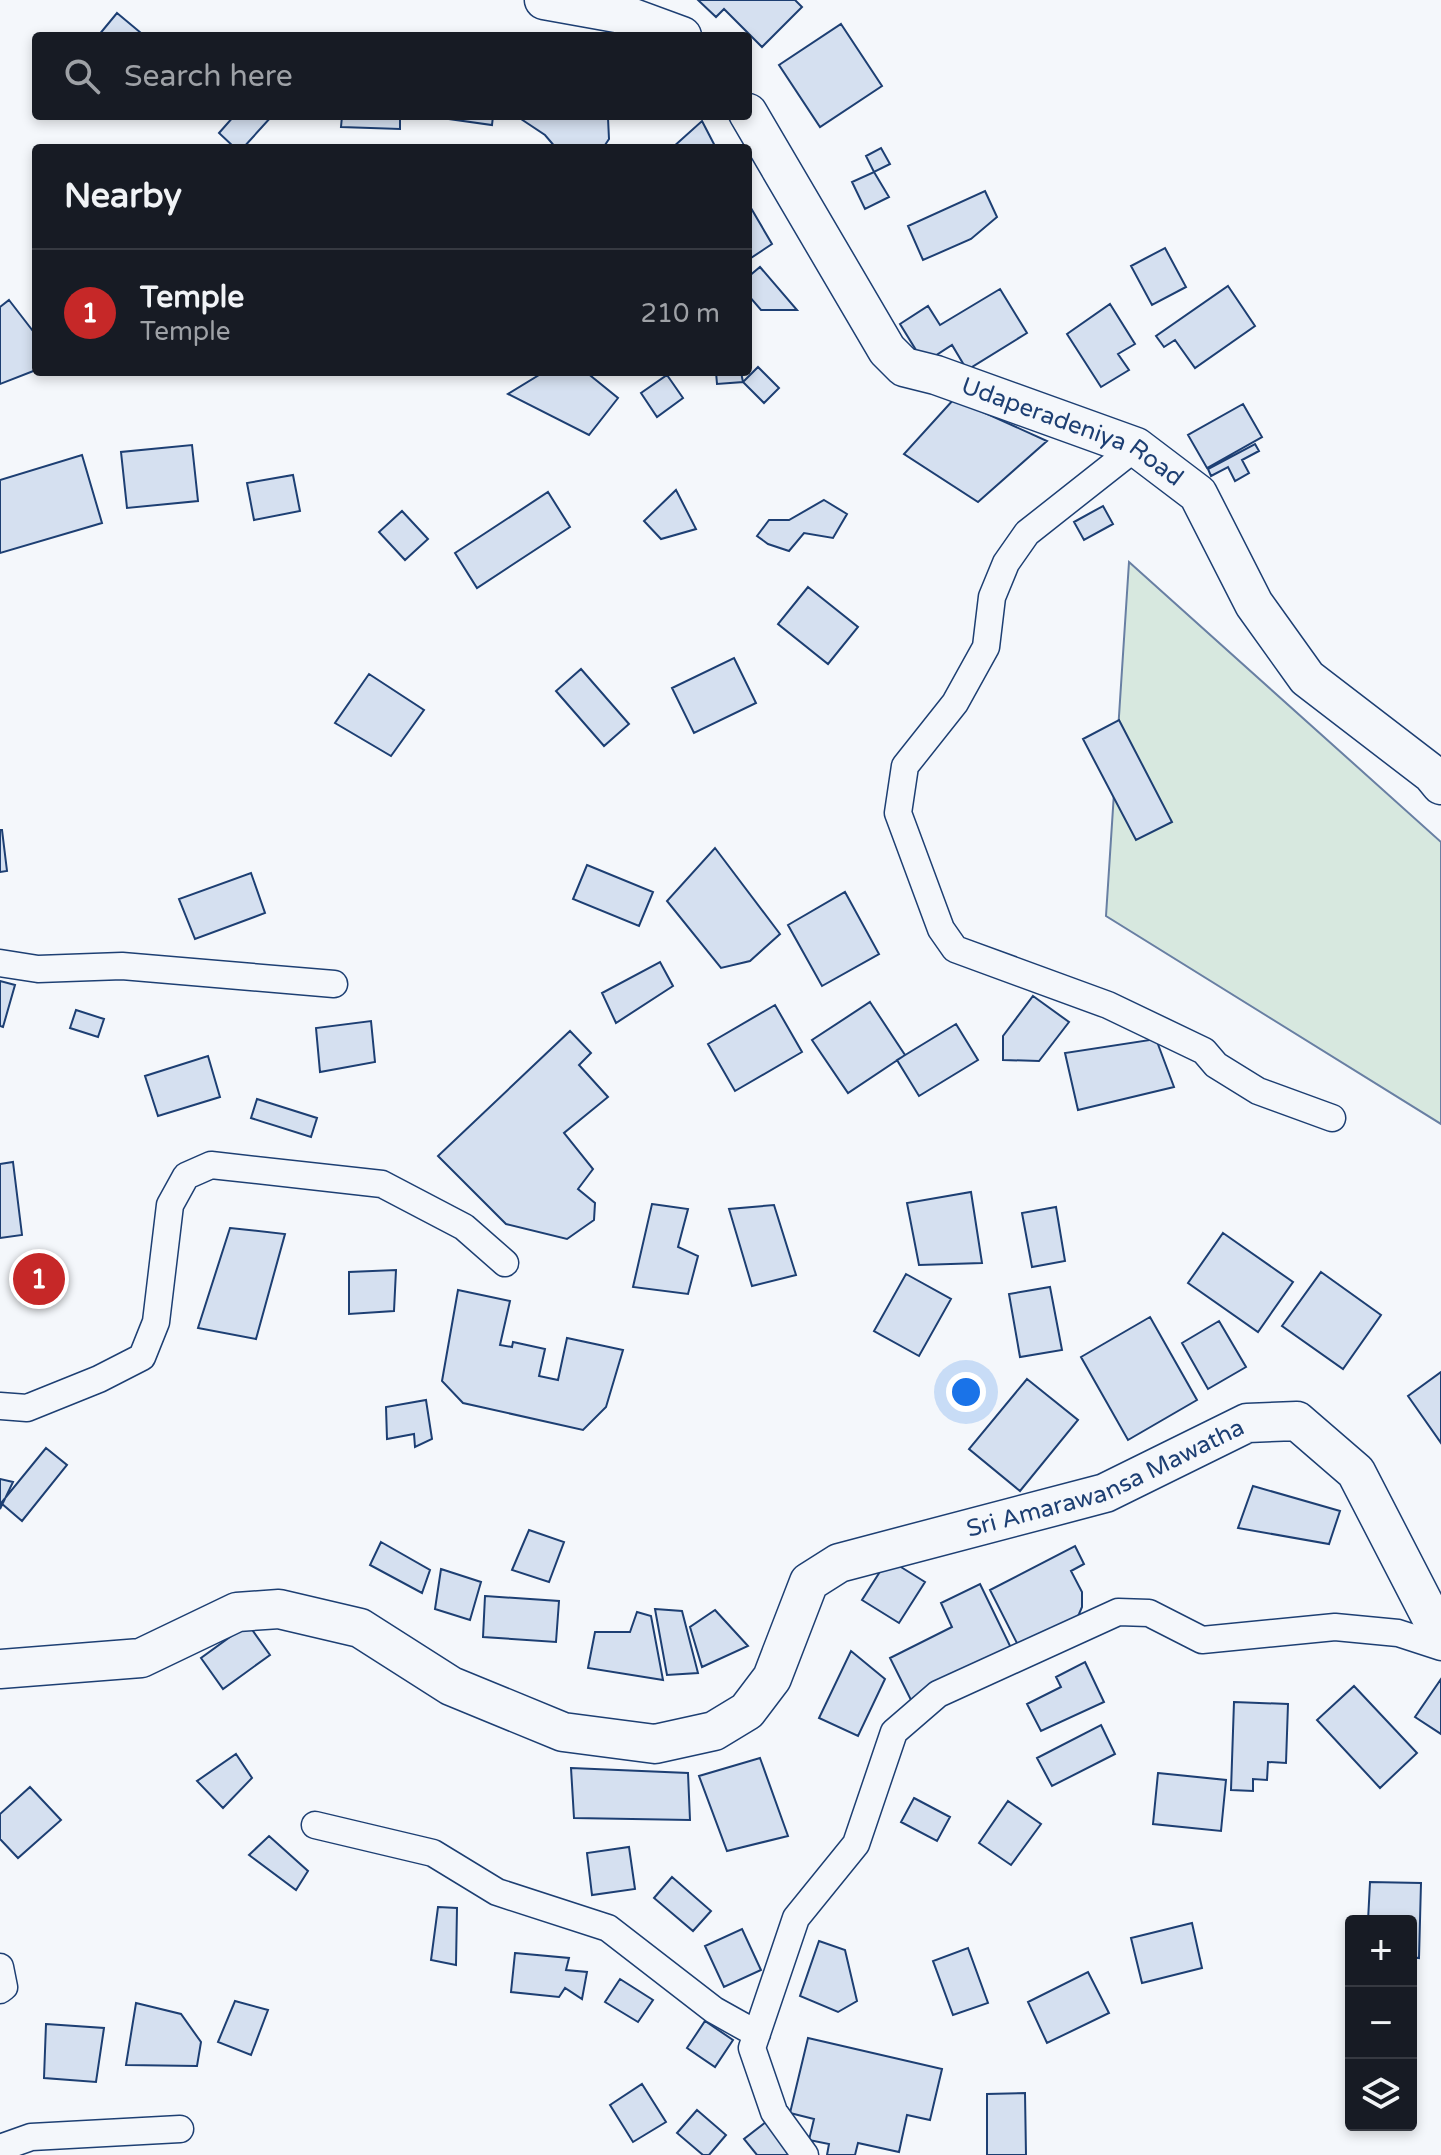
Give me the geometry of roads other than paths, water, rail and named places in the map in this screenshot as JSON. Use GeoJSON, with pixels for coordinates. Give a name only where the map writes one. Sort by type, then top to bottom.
{"type":"FeatureCollection","features":[{"type":"Feature","properties":{"kind":"street"},"geometry":{"type":"LineString","coordinates":[[544,0],[622,14],[671,32]]}},
{"type":"Feature","properties":{"kind":"street","name":"Udaperadeniya Road"},"geometry":{"type":"LineString","coordinates":[[752,120],[887,350],[904,367],[936,375],[1136,447],[1198,494],[1254,604],[1307,678],[1432,774],[1441,785]]}},
{"type":"Feature","properties":{"kind":"street"},"geometry":{"type":"LineString","coordinates":[[1136,447],[1027,533],[1006,563],[992,597],[986,647],[955,703],[905,766],[898,813],[941,929],[955,949],[1108,1005],[1204,1051],[1216,1065],[1258,1091],[1332,1118]]}},
{"type":"Feature","properties":{"kind":"street"},"geometry":{"type":"LineString","coordinates":[[0,963],[38,969],[122,966],[334,984]]}},
{"type":"Feature","properties":{"kind":"street"},"geometry":{"type":"LineString","coordinates":[[0,1406],[27,1408],[99,1379],[142,1357],[156,1322],[170,1205],[186,1176],[211,1165],[382,1184],[464,1227],[505,1263]]}},
{"type":"Feature","properties":{"kind":"street","name":"Sri Amarawansa Mawatha"},"geometry":{"type":"LineString","coordinates":[[0,1669],[141,1658],[237,1612],[279,1609],[360,1628],[451,1686],[563,1732],[655,1744],[714,1731],[747,1711],[772,1678],[809,1582],[839,1563],[1105,1493],[1247,1423],[1297,1421],[1356,1472],[1434,1623],[1441,1624]]}},
{"type":"Feature","properties":{"kind":"street"},"geometry":{"type":"LineString","coordinates":[[805,2155],[774,2112],[752,2048],[796,1918],[856,1844],[894,1732],[938,1694],[1118,1612],[1149,1613],[1202,1640],[1335,1627],[1398,1633],[1441,1647]]}},
{"type":"Feature","properties":{"kind":"street"},"geometry":{"type":"LineString","coordinates":[[315,1825],[433,1853],[497,1892],[608,1928],[714,2010],[757,2034]]}},
{"type":"Feature","properties":{"kind":"street"},"geometry":{"type":"LineString","coordinates":[[0,1967],[4,1987],[0,1990]]}},
{"type":"Feature","properties":{"kind":"street"},"geometry":{"type":"LineString","coordinates":[[0,2148],[31,2137],[180,2129]]}},
{"type":"Feature","properties":{"kind":"place","name":"Temple"},"geometry":{"type":"Point","coordinates":[39,1279]}}]}
